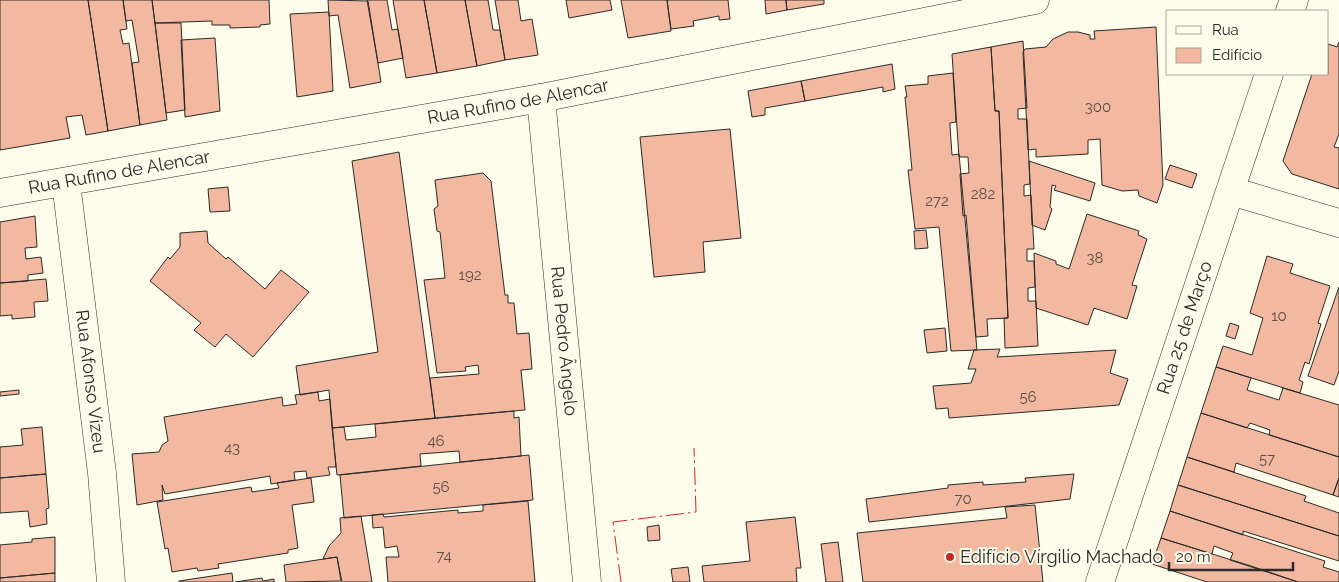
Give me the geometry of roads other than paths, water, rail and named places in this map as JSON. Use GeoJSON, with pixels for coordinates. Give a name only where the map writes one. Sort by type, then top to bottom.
{"type":"FeatureCollection","features":[{"type":"Feature","properties":{"kind":"street","name":"Rua Rufino de Alencar"},"geometry":{"type":"LineString","coordinates":[[0,193],[66,183],[541,98],[1034,0]]}},
{"type":"Feature","properties":{"kind":"street","name":"Rua 25 de Março"},"geometry":{"type":"LineString","coordinates":[[1100,582],[1269,75]]}},
{"type":"Feature","properties":{"kind":"street","name":"Rua Pedro Ângelo"},"geometry":{"type":"LineString","coordinates":[[541,98],[587,582]]}},
{"type":"Feature","properties":{"kind":"street","name":"Rua Afonso Vizeu"},"geometry":{"type":"LineString","coordinates":[[66,183],[102,473],[112,582]]}},
{"type":"Feature","properties":{"kind":"street"},"geometry":{"type":"LineString","coordinates":[[1231,191],[1339,223]]}},
{"type":"Feature","properties":{"kind":"place","name":"Edifício Vírgilio Machado"},"geometry":{"type":"Point","coordinates":[950,557]}}]}
